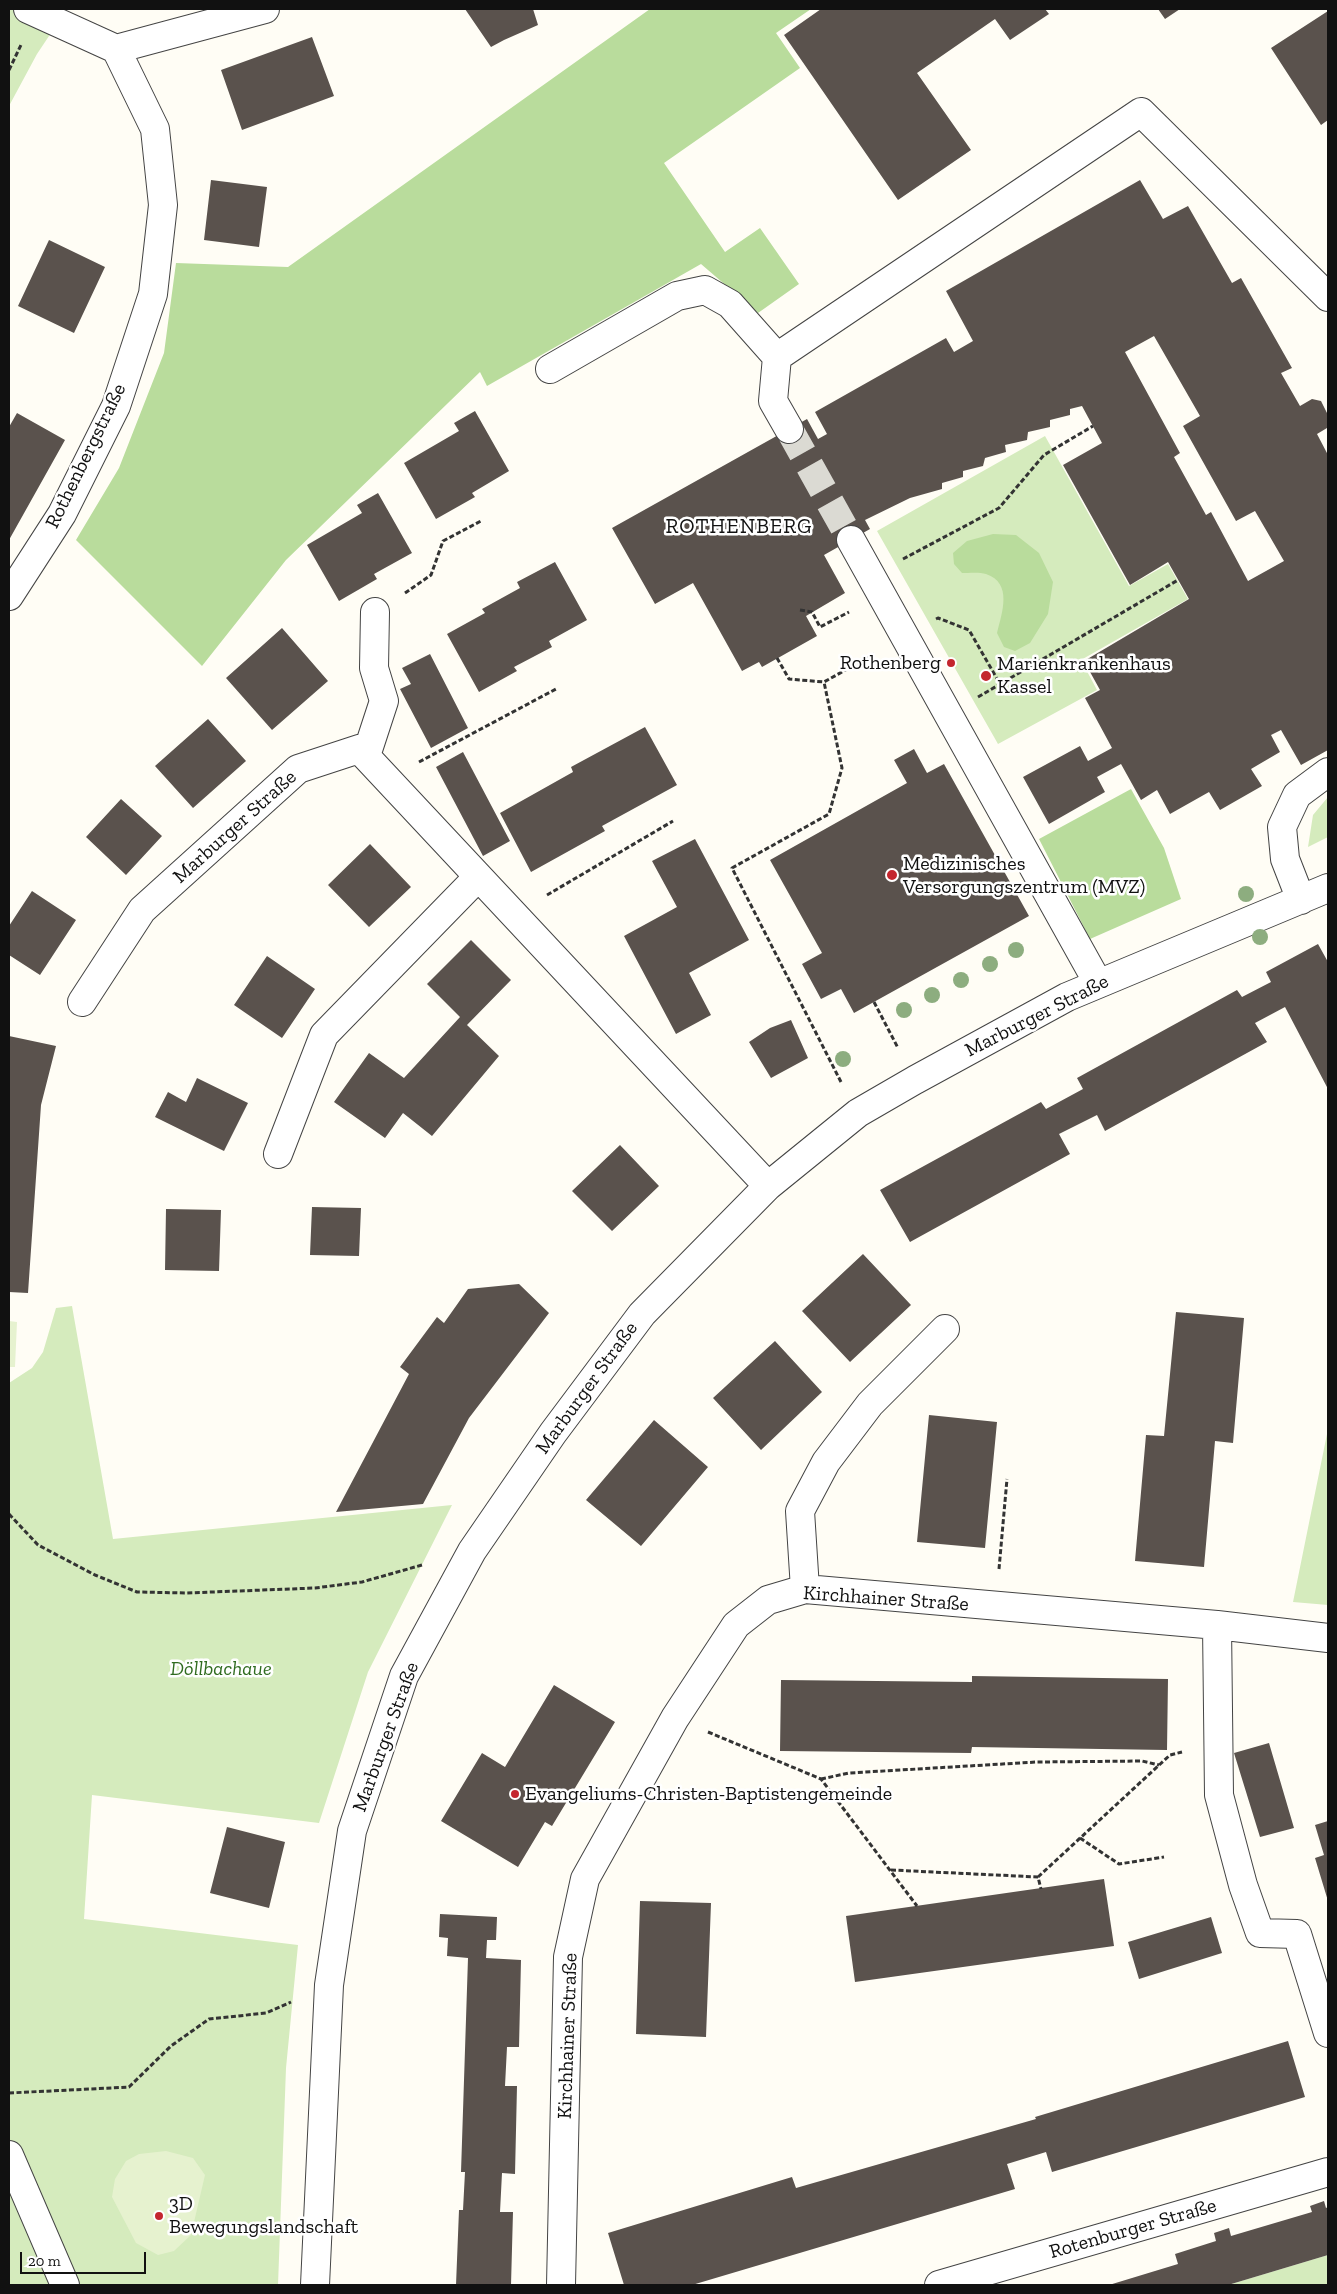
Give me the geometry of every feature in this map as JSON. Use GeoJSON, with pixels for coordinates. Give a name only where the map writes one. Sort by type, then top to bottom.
{"type":"FeatureCollection","features":[{"type":"Feature","properties":{"kind":"street"},"geometry":{"type":"LineString","coordinates":[[28,9],[116,49],[265,9]]}},
{"type":"Feature","properties":{"kind":"street","name":"Rothenbergstraße"},"geometry":{"type":"LineString","coordinates":[[9,596],[62,514],[116,406],[153,294],[163,205],[155,129],[116,49]]}},
{"type":"Feature","properties":{"kind":"street"},"geometry":{"type":"LineString","coordinates":[[788,429],[772,401],[778,357],[1141,112],[1328,297]]}},
{"type":"Feature","properties":{"kind":"street"},"geometry":{"type":"LineString","coordinates":[[550,369],[677,296],[706,290],[730,304],[778,357]]}},
{"type":"Feature","properties":{"kind":"street"},"geometry":{"type":"LineString","coordinates":[[851,540],[1098,983]]}},
{"type":"Feature","properties":{"kind":"street"},"geometry":{"type":"LineString","coordinates":[[375,612],[374,668],[384,701],[366,756],[768,1186]]}},
{"type":"Feature","properties":{"kind":"street","name":"Marburger Straße"},"geometry":{"type":"LineString","coordinates":[[82,1002],[142,910],[298,769],[359,749],[366,756]]}},
{"type":"Feature","properties":{"kind":"street"},"geometry":{"type":"LineString","coordinates":[[1301,900],[1285,859],[1282,827],[1297,795],[1328,772]]}},
{"type":"Feature","properties":{"kind":"street"},"geometry":{"type":"LineString","coordinates":[[278,1154],[324,1035],[478,877]]}},
{"type":"Feature","properties":{"kind":"street","name":"Marburger Straße"},"geometry":{"type":"LineString","coordinates":[[315,2285],[329,1985],[355,1822],[404,1676],[472,1551],[553,1434],[642,1314],[768,1186],[858,1114],[914,1080],[1047,1007],[1098,983],[1328,888]]}},
{"type":"Feature","properties":{"kind":"street"},"geometry":{"type":"LineString","coordinates":[[805,1589],[800,1511],[821,1470],[870,1404],[945,1329]]}},
{"type":"Feature","properties":{"kind":"street","name":"Kirchhainer Straße"},"geometry":{"type":"LineString","coordinates":[[561,2285],[568,1957],[585,1879],[675,1718],[736,1625],[768,1600],[805,1589],[1217,1625],[1328,1638]]}},
{"type":"Feature","properties":{"kind":"street"},"geometry":{"type":"LineString","coordinates":[[1217,1625],[1219,1795],[1243,1885],[1260,1933],[1297,1934],[1328,2033]]}},
{"type":"Feature","properties":{"kind":"street"},"geometry":{"type":"LineString","coordinates":[[9,2155],[66,2285]]}},
{"type":"Feature","properties":{"kind":"street","name":"Rotenburger Straße"},"geometry":{"type":"LineString","coordinates":[[939,2285],[1328,2172]]}},
{"type":"Feature","properties":{"kind":"path"},"geometry":{"type":"LineString","coordinates":[[871,576],[998,508],[1044,455],[1093,426]]}},
{"type":"Feature","properties":{"kind":"path"},"geometry":{"type":"LineString","coordinates":[[375,612],[431,575],[443,541],[481,521]]}},
{"type":"Feature","properties":{"kind":"path"},"geometry":{"type":"LineString","coordinates":[[947,715],[1178,580]]}},
{"type":"Feature","properties":{"kind":"path"},"geometry":{"type":"LineString","coordinates":[[800,610],[812,612],[820,627],[849,611],[852,617]]}},
{"type":"Feature","properties":{"kind":"path"},"geometry":{"type":"LineString","coordinates":[[777,658],[789,678],[824,682],[938,618],[969,630],[1000,684]]}},
{"type":"Feature","properties":{"kind":"path"},"geometry":{"type":"LineString","coordinates":[[824,682],[842,768],[829,814],[732,868],[858,1114]]}},
{"type":"Feature","properties":{"kind":"path"},"geometry":{"type":"LineString","coordinates":[[390,782],[429,756],[556,689]]}},
{"type":"Feature","properties":{"kind":"path"},"geometry":{"type":"LineString","coordinates":[[515,916],[536,901],[673,821]]}},
{"type":"Feature","properties":{"kind":"path"},"geometry":{"type":"LineString","coordinates":[[874,1002],[914,1080]]}},
{"type":"Feature","properties":{"kind":"path"},"geometry":{"type":"LineString","coordinates":[[995,1607],[1007,1479]]}},
{"type":"Feature","properties":{"kind":"path"},"geometry":{"type":"LineString","coordinates":[[9,1514],[38,1545],[95,1575],[137,1592],[187,1594],[315,1588],[362,1582],[472,1551]]}},
{"type":"Feature","properties":{"kind":"path"},"geometry":{"type":"LineString","coordinates":[[675,1718],[821,1779],[917,1906]]}},
{"type":"Feature","properties":{"kind":"path"},"geometry":{"type":"LineString","coordinates":[[890,1870],[1038,1876],[1170,1755],[1218,1741]]}},
{"type":"Feature","properties":{"kind":"path"},"geometry":{"type":"LineString","coordinates":[[821,1779],[849,1773],[1037,1762],[1142,1761],[1159,1765]]}},
{"type":"Feature","properties":{"kind":"path"},"geometry":{"type":"LineString","coordinates":[[1080,1838],[1119,1864],[1164,1857]]}},
{"type":"Feature","properties":{"kind":"path"},"geometry":{"type":"LineString","coordinates":[[1038,1876],[1041,1888]]}},
{"type":"Feature","properties":{"kind":"path"},"geometry":{"type":"LineString","coordinates":[[9,2092],[129,2087],[171,2046],[209,2019],[266,2013],[329,1985]]}},
{"type":"Feature","properties":{"kind":"green space"},"geometry":{"type":"Polygon","coordinates":[[[9,9],[67,9],[37,54],[9,106],[9,9]]]}},
{"type":"Feature","properties":{"kind":"green space"},"geometry":{"type":"Polygon","coordinates":[[[650,9],[811,9],[776,33],[800,68],[664,163],[725,252],[760,228],[799,284],[758,313],[701,264],[487,386],[480,372],[286,560],[202,666],[76,540],[119,468],[164,353],[176,263],[288,267],[650,9]]]}},
{"type":"Feature","properties":{"kind":"green space"},"geometry":{"type":"Polygon","coordinates":[[[1045,436],[1129,586],[1168,564],[1188,599],[1081,660],[1097,690],[998,744],[877,531],[1045,436]]]}},
{"type":"Feature","properties":{"kind":"green space"},"geometry":{"type":"Polygon","coordinates":[[[993,534],[1016,535],[1039,553],[1053,582],[1048,614],[1030,643],[1015,651],[1004,647],[997,633],[1004,599],[1000,584],[986,574],[962,573],[954,564],[953,553],[967,541],[993,534]]]}},
{"type":"Feature","properties":{"kind":"green space"},"geometry":{"type":"Polygon","coordinates":[[[1131,789],[1164,848],[1181,899],[1090,939],[1039,839],[1131,789]]]}},
{"type":"Feature","properties":{"kind":"green space"},"geometry":{"type":"Polygon","coordinates":[[[1328,797],[1328,837],[1308,847],[1313,815],[1328,797]]]}},
{"type":"Feature","properties":{"kind":"green space","name":"Döllbachaue"},"geometry":{"type":"Polygon","coordinates":[[[72,1306],[113,1539],[452,1505],[368,1672],[319,1823],[92,1795],[84,1919],[298,1945],[286,2068],[278,2285],[9,2285],[9,1383],[32,1368],[43,1352],[56,1308],[72,1306]]]}},
{"type":"Feature","properties":{"kind":"green space"},"geometry":{"type":"Polygon","coordinates":[[[9,1321],[17,1322],[15,1367],[9,1367],[9,1321]]]}},
{"type":"Feature","properties":{"kind":"green space"},"geometry":{"type":"Polygon","coordinates":[[[1328,1429],[1328,1605],[1293,1602],[1328,1429]]]}},
{"type":"Feature","properties":{"kind":"green space","name":"3D Bewegungslandschaft"},"geometry":{"type":"Polygon","coordinates":[[[166,2151],[193,2158],[205,2175],[191,2235],[174,2251],[158,2255],[136,2243],[112,2197],[115,2179],[126,2161],[139,2154],[166,2151]]]}},
{"type":"Feature","properties":{"kind":"green space"},"geometry":{"type":"Polygon","coordinates":[[[1328,2255],[1328,2285],[1228,2285],[1328,2255]]]}},
{"type":"Feature","properties":{"kind":"building"},"geometry":{"type":"Polygon","coordinates":[[[465,9],[533,9],[538,25],[491,47],[465,9]]]}},
{"type":"Feature","properties":{"kind":"building"},"geometry":{"type":"Polygon","coordinates":[[[821,9],[1045,9],[1049,14],[1010,40],[995,19],[917,73],[971,150],[898,200],[784,35],[821,9]]]}},
{"type":"Feature","properties":{"kind":"building"},"geometry":{"type":"Polygon","coordinates":[[[1158,9],[1180,9],[1165,19],[1158,9]]]}},
{"type":"Feature","properties":{"kind":"building"},"geometry":{"type":"Polygon","coordinates":[[[1328,11],[1328,120],[1321,125],[1271,48],[1328,11]]]}},
{"type":"Feature","properties":{"kind":"building"},"geometry":{"type":"Polygon","coordinates":[[[312,37],[334,96],[242,130],[221,70],[312,37]]]}},
{"type":"Feature","properties":{"kind":"building"},"geometry":{"type":"Polygon","coordinates":[[[211,180],[267,187],[259,247],[204,240],[211,180]]]}},
{"type":"Feature","properties":{"kind":"building"},"geometry":{"type":"Polygon","coordinates":[[[1140,180],[1163,219],[1188,206],[1232,283],[1241,278],[1292,368],[1281,373],[1300,406],[1312,399],[1321,401],[1328,415],[1327,428],[1317,434],[1328,455],[1328,750],[1301,765],[1281,730],[1271,735],[1280,752],[1251,769],[1262,786],[1220,810],[1209,792],[1170,814],[1157,790],[1141,800],[1121,764],[1097,777],[1105,792],[1049,824],[1023,777],[1080,746],[1088,761],[1112,748],[1085,698],[1100,690],[1084,661],[1189,599],[1168,562],[1130,585],[1063,465],[1102,443],[1082,406],[1070,409],[1070,415],[1050,420],[1050,427],[1028,432],[1027,440],[1005,445],[1006,452],[985,458],[983,466],[963,471],[963,477],[942,483],[942,489],[910,498],[865,520],[870,529],[824,555],[845,593],[806,616],[817,636],[762,667],[759,662],[742,671],[693,583],[655,604],[612,528],[807,419],[818,439],[827,434],[815,412],[946,338],[954,352],[973,341],[946,291],[1140,180]],[[1154,336],[1125,352],[1180,453],[1174,457],[1206,515],[1211,512],[1248,581],[1284,561],[1255,511],[1236,521],[1183,426],[1200,416],[1154,336]]]}},
{"type":"Feature","properties":{"kind":"building"},"geometry":{"type":"Polygon","coordinates":[[[49,240],[105,267],[74,333],[18,306],[49,240]]]}},
{"type":"Feature","properties":{"kind":"building"},"geometry":{"type":"Polygon","coordinates":[[[475,411],[509,471],[472,493],[475,497],[436,519],[404,463],[459,431],[454,423],[475,411]]]}},
{"type":"Feature","properties":{"kind":"building"},"geometry":{"type":"Polygon","coordinates":[[[17,413],[65,440],[9,540],[9,427],[17,413]]]}},
{"type":"Feature","properties":{"kind":"building"},"geometry":{"type":"Polygon","coordinates":[[[378,493],[412,553],[374,574],[377,579],[339,601],[307,545],[362,513],[357,505],[378,493]]]}},
{"type":"Feature","properties":{"kind":"building"},"geometry":{"type":"Polygon","coordinates":[[[555,562],[587,620],[549,641],[552,647],[514,667],[517,671],[479,692],[447,634],[485,613],[482,609],[520,588],[517,582],[555,562]]]}},
{"type":"Feature","properties":{"kind":"building"},"geometry":{"type":"Polygon","coordinates":[[[282,628],[328,681],[272,730],[226,678],[282,628]]]}},
{"type":"Feature","properties":{"kind":"building"},"geometry":{"type":"Polygon","coordinates":[[[430,654],[468,728],[431,748],[400,689],[411,684],[402,668],[430,654]]]}},
{"type":"Feature","properties":{"kind":"building"},"geometry":{"type":"Polygon","coordinates":[[[208,719],[246,761],[193,808],[155,766],[208,719]]]}},
{"type":"Feature","properties":{"kind":"building"},"geometry":{"type":"Polygon","coordinates":[[[645,727],[677,785],[602,826],[605,831],[531,872],[500,813],[573,772],[571,767],[645,727]]]}},
{"type":"Feature","properties":{"kind":"building","name":"Medizinisches Versorgungszentrum (MVZ)"},"geometry":{"type":"Polygon","coordinates":[[[914,749],[927,773],[944,764],[1029,916],[854,1013],[841,989],[821,999],[802,964],[822,953],[770,860],[907,783],[894,760],[914,749]]]}},
{"type":"Feature","properties":{"kind":"building"},"geometry":{"type":"Polygon","coordinates":[[[463,752],[510,841],[483,856],[436,767],[463,752]]]}},
{"type":"Feature","properties":{"kind":"building"},"geometry":{"type":"Polygon","coordinates":[[[121,799],[162,836],[126,875],[86,837],[121,799]]]}},
{"type":"Feature","properties":{"kind":"building"},"geometry":{"type":"Polygon","coordinates":[[[695,839],[749,940],[689,973],[711,1015],[676,1034],[624,936],[677,907],[652,861],[695,839]]]}},
{"type":"Feature","properties":{"kind":"building"},"geometry":{"type":"Polygon","coordinates":[[[370,844],[411,887],[369,927],[328,885],[370,844]]]}},
{"type":"Feature","properties":{"kind":"building"},"geometry":{"type":"Polygon","coordinates":[[[32,891],[76,920],[40,975],[9,955],[9,926],[32,891]]]}},
{"type":"Feature","properties":{"kind":"building"},"geometry":{"type":"Polygon","coordinates":[[[471,940],[511,980],[467,1025],[499,1056],[432,1136],[403,1113],[385,1138],[334,1102],[369,1053],[404,1078],[460,1017],[427,984],[471,940]]]}},
{"type":"Feature","properties":{"kind":"building"},"geometry":{"type":"Polygon","coordinates":[[[1318,944],[1328,962],[1328,1089],[1285,1007],[1255,1023],[1267,1042],[1105,1131],[1097,1115],[1059,1134],[1070,1154],[910,1242],[880,1190],[1041,1102],[1046,1109],[1083,1089],[1077,1078],[1237,990],[1242,997],[1271,982],[1266,972],[1318,944]]]}},
{"type":"Feature","properties":{"kind":"building"},"geometry":{"type":"Polygon","coordinates":[[[267,956],[315,989],[282,1038],[234,1005],[267,956]]]}},
{"type":"Feature","properties":{"kind":"building"},"geometry":{"type":"Polygon","coordinates":[[[791,1020],[808,1058],[771,1078],[749,1042],[770,1028],[791,1020]]]}},
{"type":"Feature","properties":{"kind":"building"},"geometry":{"type":"Polygon","coordinates":[[[9,1036],[56,1046],[41,1105],[28,1293],[9,1292],[9,1036]]]}},
{"type":"Feature","properties":{"kind":"building"},"geometry":{"type":"Polygon","coordinates":[[[197,1078],[248,1103],[224,1151],[155,1117],[168,1092],[186,1102],[197,1078]]]}},
{"type":"Feature","properties":{"kind":"building"},"geometry":{"type":"Polygon","coordinates":[[[620,1145],[659,1186],[612,1231],[572,1191],[620,1145]]]}},
{"type":"Feature","properties":{"kind":"building"},"geometry":{"type":"Polygon","coordinates":[[[312,1207],[361,1208],[359,1256],[310,1255],[312,1207]]]}},
{"type":"Feature","properties":{"kind":"building"},"geometry":{"type":"Polygon","coordinates":[[[166,1209],[221,1210],[219,1271],[165,1270],[166,1209]]]}},
{"type":"Feature","properties":{"kind":"building"},"geometry":{"type":"Polygon","coordinates":[[[863,1254],[911,1305],[850,1362],[802,1311],[863,1254]]]}},
{"type":"Feature","properties":{"kind":"building"},"geometry":{"type":"Polygon","coordinates":[[[519,1284],[549,1313],[469,1418],[423,1504],[336,1512],[409,1374],[400,1367],[437,1317],[444,1323],[468,1289],[519,1284]]]}},
{"type":"Feature","properties":{"kind":"building"},"geometry":{"type":"Polygon","coordinates":[[[1176,1312],[1244,1318],[1233,1443],[1215,1441],[1204,1567],[1135,1561],[1146,1435],[1164,1436],[1176,1312]]]}},
{"type":"Feature","properties":{"kind":"building"},"geometry":{"type":"Polygon","coordinates":[[[775,1341],[822,1392],[761,1450],[713,1398],[775,1341]]]}},
{"type":"Feature","properties":{"kind":"building"},"geometry":{"type":"Polygon","coordinates":[[[929,1415],[997,1422],[985,1548],[917,1542],[929,1415]]]}},
{"type":"Feature","properties":{"kind":"building"},"geometry":{"type":"Polygon","coordinates":[[[654,1420],[708,1467],[641,1546],[586,1500],[654,1420]]]}},
{"type":"Feature","properties":{"kind":"building"},"geometry":{"type":"Polygon","coordinates":[[[972,1676],[1168,1679],[1167,1750],[972,1747],[971,1753],[780,1751],[781,1680],[972,1682],[972,1676]]]}},
{"type":"Feature","properties":{"kind":"building","name":"Evangeliums-Christen-Baptistengemeinde"},"geometry":{"type":"Polygon","coordinates":[[[554,1685],[615,1722],[552,1826],[545,1822],[518,1867],[441,1821],[482,1753],[505,1767],[554,1685]]]}},
{"type":"Feature","properties":{"kind":"building"},"geometry":{"type":"Polygon","coordinates":[[[1269,1743],[1294,1828],[1260,1837],[1234,1753],[1269,1743]]]}},
{"type":"Feature","properties":{"kind":"building"},"geometry":{"type":"Polygon","coordinates":[[[1328,1821],[1328,1901],[1315,1858],[1324,1855],[1315,1825],[1328,1821]]]}},
{"type":"Feature","properties":{"kind":"building"},"geometry":{"type":"Polygon","coordinates":[[[227,1827],[285,1842],[269,1908],[210,1893],[227,1827]]]}},
{"type":"Feature","properties":{"kind":"building"},"geometry":{"type":"Polygon","coordinates":[[[1104,1879],[1114,1946],[855,1982],[846,1916],[1104,1879]]]}},
{"type":"Feature","properties":{"kind":"building"},"geometry":{"type":"Polygon","coordinates":[[[640,1901],[711,1903],[706,2037],[636,2034],[640,1901]]]}},
{"type":"Feature","properties":{"kind":"building"},"geometry":{"type":"Polygon","coordinates":[[[440,1914],[497,1917],[496,1940],[487,1940],[486,1958],[521,1960],[519,2047],[507,2047],[505,2086],[517,2086],[515,2174],[502,2173],[500,2212],[513,2212],[511,2285],[456,2285],[459,2210],[463,2210],[465,2172],[461,2172],[468,1958],[447,1956],[448,1938],[439,1937],[440,1914]]]}},
{"type":"Feature","properties":{"kind":"building"},"geometry":{"type":"Polygon","coordinates":[[[1211,1917],[1222,1953],[1139,1979],[1128,1942],[1211,1917]]]}},
{"type":"Feature","properties":{"kind":"building"},"geometry":{"type":"Polygon","coordinates":[[[1288,2041],[1305,2097],[1052,2172],[1046,2152],[1007,2164],[1015,2189],[692,2285],[624,2285],[608,2233],[792,2177],[796,2188],[1036,2119],[1035,2117],[1288,2041]]]}},
{"type":"Feature","properties":{"kind":"building"},"geometry":{"type":"Polygon","coordinates":[[[1324,2201],[1326,2208],[1328,2207],[1328,2255],[1228,2285],[1109,2285],[1178,2264],[1175,2254],[1216,2241],[1214,2233],[1229,2228],[1231,2236],[1312,2212],[1310,2206],[1324,2201]]]}},
{"type":"Feature","properties":{"kind":"tunnel"},"geometry":{"type":"LineString","coordinates":[[789,429],[851,540]]}},
{"type":"Feature","properties":{"kind":"place","name":"Rothenberg"},"geometry":{"type":"Point","coordinates":[951,663]}},
{"type":"Feature","properties":{"kind":"place","name":"Marienkrankenhaus Kassel"},"geometry":{"type":"Point","coordinates":[986,676]}},
{"type":"Feature","properties":{"kind":"place","name":"Medizinisches Versorgungszentrum (MVZ)"},"geometry":{"type":"Point","coordinates":[892,875]}},
{"type":"Feature","properties":{"kind":"place","name":"Evangeliums-Christen-Baptistengemeinde"},"geometry":{"type":"Point","coordinates":[515,1794]}},
{"type":"Feature","properties":{"kind":"place","name":"3D Bewegungslandschaft"},"geometry":{"type":"Point","coordinates":[159,2216]}},
{"type":"Feature","properties":{"kind":"district","name":"ROTHENBERG"},"geometry":{"type":"Point","coordinates":[739,527]}}]}
